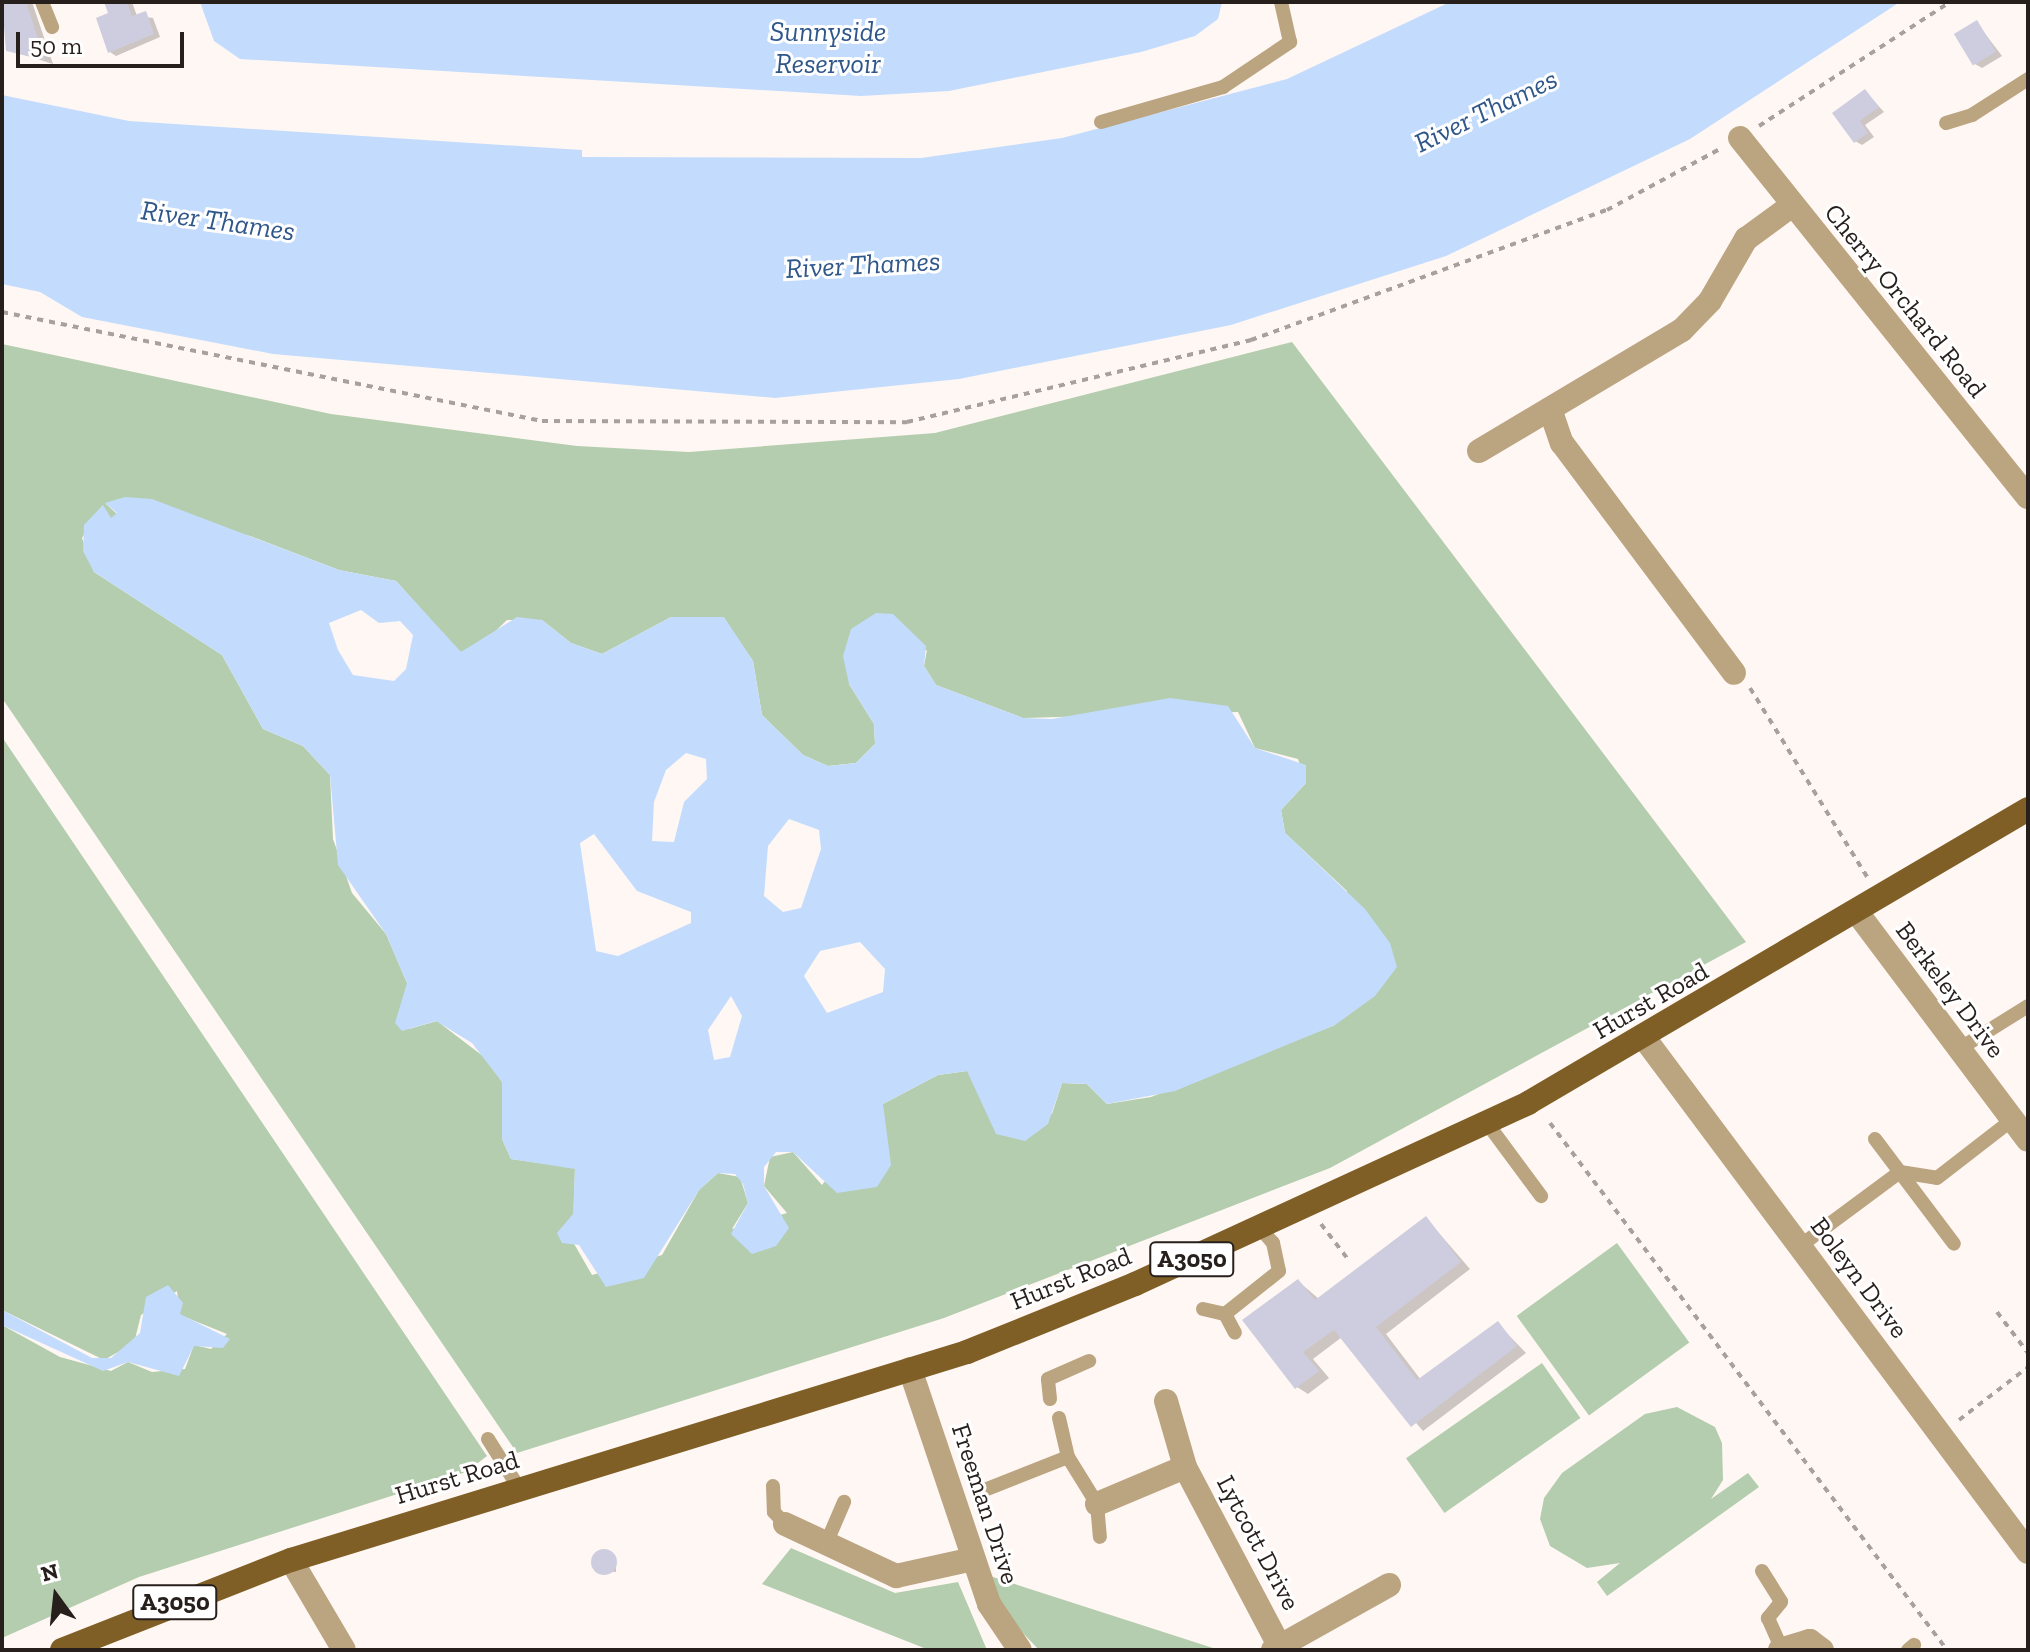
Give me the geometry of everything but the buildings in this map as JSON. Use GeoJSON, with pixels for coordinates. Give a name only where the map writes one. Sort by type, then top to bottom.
{"type":"FeatureCollection","features":[{"type":"Feature","properties":{"kind":"main road","name":"Hurst Road"},"geometry":{"type":"LineString","coordinates":[[291,1560],[910,1369],[1261,1229],[1487,1123],[1645,1039],[2028,809]]}},
{"type":"Feature","properties":{"kind":"main road","name":"A3050"},"geometry":{"type":"LineString","coordinates":[[62,1650],[291,1560]]}},
{"type":"Feature","properties":{"kind":"street","name":"Cherry Orchard Road"},"geometry":{"type":"LineString","coordinates":[[1740,138],[1791,206],[2028,497]]}},
{"type":"Feature","properties":{"kind":"street"},"geometry":{"type":"LineString","coordinates":[[1479,451],[1682,330],[1710,301],[1746,239],[1791,206]]}},
{"type":"Feature","properties":{"kind":"street"},"geometry":{"type":"LineString","coordinates":[[1550,409],[1562,443],[1734,673]]}},
{"type":"Feature","properties":{"kind":"street","name":"Berkeley Drive"},"geometry":{"type":"LineString","coordinates":[[1856,911],[2028,1140]]}},
{"type":"Feature","properties":{"kind":"street","name":"Boleyn Drive"},"geometry":{"type":"LineString","coordinates":[[1645,1039],[2028,1552]]}},
{"type":"Feature","properties":{"kind":"street","name":"Freeman Drive"},"geometry":{"type":"LineString","coordinates":[[910,1369],[989,1604],[1020,1650]]}},
{"type":"Feature","properties":{"kind":"street","name":"Lytcott Drive"},"geometry":{"type":"LineString","coordinates":[[1166,1401],[1185,1467],[1276,1649]]}},
{"type":"Feature","properties":{"kind":"street","name":"Lytcott Drive"},"geometry":{"type":"LineString","coordinates":[[1097,1504],[1185,1467]]}},
{"type":"Feature","properties":{"kind":"street"},"geometry":{"type":"LineString","coordinates":[[785,1524],[896,1576],[973,1559]]}},
{"type":"Feature","properties":{"kind":"street"},"geometry":{"type":"LineString","coordinates":[[291,1560],[344,1650]]}},
{"type":"Feature","properties":{"kind":"street"},"geometry":{"type":"LineString","coordinates":[[1276,1649],[1389,1585]]}},
{"type":"Feature","properties":{"kind":"street"},"geometry":{"type":"LineString","coordinates":[[1781,1649],[1810,1641],[1822,1650]]}},
{"type":"Feature","properties":{"kind":"lane"},"geometry":{"type":"LineString","coordinates":[[42,2],[52,27]]}},
{"type":"Feature","properties":{"kind":"lane"},"geometry":{"type":"LineString","coordinates":[[1101,122],[1223,87],[1290,42],[1281,2]]}},
{"type":"Feature","properties":{"kind":"lane"},"geometry":{"type":"LineString","coordinates":[[1946,123],[1972,115],[2028,79]]}},
{"type":"Feature","properties":{"kind":"lane"},"geometry":{"type":"LineString","coordinates":[[1959,1049],[2028,1006]]}},
{"type":"Feature","properties":{"kind":"lane"},"geometry":{"type":"LineString","coordinates":[[1800,1246],[1900,1172],[1937,1178],[2013,1119]]}},
{"type":"Feature","properties":{"kind":"lane"},"geometry":{"type":"LineString","coordinates":[[1487,1123],[1541,1196]]}},
{"type":"Feature","properties":{"kind":"lane"},"geometry":{"type":"LineString","coordinates":[[1875,1139],[1954,1244]]}},
{"type":"Feature","properties":{"kind":"lane"},"geometry":{"type":"LineString","coordinates":[[1225,1314],[1279,1271],[1273,1243],[1261,1229]]}},
{"type":"Feature","properties":{"kind":"lane"},"geometry":{"type":"LineString","coordinates":[[1203,1309],[1225,1314],[1235,1333]]}},
{"type":"Feature","properties":{"kind":"lane"},"geometry":{"type":"LineString","coordinates":[[1050,1399],[1048,1379],[1089,1361]]}},
{"type":"Feature","properties":{"kind":"lane"},"geometry":{"type":"LineString","coordinates":[[1059,1418],[1068,1457],[1097,1504],[1100,1537]]}},
{"type":"Feature","properties":{"kind":"lane"},"geometry":{"type":"LineString","coordinates":[[488,1439],[519,1488]]}},
{"type":"Feature","properties":{"kind":"lane"},"geometry":{"type":"LineString","coordinates":[[987,1489],[1068,1457]]}},
{"type":"Feature","properties":{"kind":"lane"},"geometry":{"type":"LineString","coordinates":[[773,1486],[774,1512],[785,1524]]}},
{"type":"Feature","properties":{"kind":"lane"},"geometry":{"type":"LineString","coordinates":[[826,1544],[844,1502]]}},
{"type":"Feature","properties":{"kind":"lane"},"geometry":{"type":"LineString","coordinates":[[1762,1571],[1781,1602],[1768,1618],[1781,1649]]}},
{"type":"Feature","properties":{"kind":"path"},"geometry":{"type":"LineString","coordinates":[[2,312],[542,421],[907,422],[1251,340],[1607,210],[1740,138],[1950,2]]}},
{"type":"Feature","properties":{"kind":"path"},"geometry":{"type":"LineString","coordinates":[[1734,673],[1879,897]]}},
{"type":"Feature","properties":{"kind":"path"},"geometry":{"type":"LineString","coordinates":[[1550,1123],[1947,1650]]}},
{"type":"Feature","properties":{"kind":"path"},"geometry":{"type":"LineString","coordinates":[[1318,1218],[1347,1258]]}},
{"type":"Feature","properties":{"kind":"path"},"geometry":{"type":"LineString","coordinates":[[1997,1312],[2028,1353]]}},
{"type":"Feature","properties":{"kind":"path"},"geometry":{"type":"LineString","coordinates":[[1941,1433],[2028,1367]]}},
{"type":"Feature","properties":{"kind":"green space"},"geometry":{"type":"Polygon","coordinates":[[[1292,342],[1746,942],[1330,1168],[944,1318],[517,1453],[2,698],[2,344],[331,414],[577,446],[689,452],[935,433],[1292,342]],[[106,504],[117,514],[111,519],[102,506],[82,538],[94,572],[222,655],[263,729],[303,746],[330,775],[333,839],[352,893],[386,934],[407,983],[409,1029],[437,1021],[488,1060],[502,1082],[502,1139],[511,1159],[575,1168],[573,1242],[592,1275],[662,1255],[699,1190],[718,1173],[740,1177],[748,1203],[732,1229],[787,1213],[764,1186],[770,1157],[793,1152],[822,1185],[883,1104],[938,1075],[967,1071],[1052,1114],[1062,1083],[1087,1084],[1107,1104],[1151,1097],[1335,1025],[1347,891],[1285,833],[1281,810],[1306,783],[1298,759],[1255,748],[1238,712],[1023,718],[936,685],[924,666],[927,650],[849,684],[874,724],[875,744],[856,763],[828,766],[803,755],[762,715],[753,661],[723,617],[671,617],[602,654],[571,643],[542,620],[507,620],[480,646],[460,652],[396,581],[339,570],[250,536],[106,504]]]}},
{"type":"Feature","properties":{"kind":"green space"},"geometry":{"type":"Polygon","coordinates":[[[2,737],[487,1456],[466,1472],[139,1577],[2,1638],[2,1325],[60,1357],[111,1371],[128,1362],[152,1372],[185,1369],[194,1345],[211,1349],[227,1334],[180,1315],[177,1291],[141,1315],[134,1343],[104,1360],[2,1310],[2,737]]]}},
{"type":"Feature","properties":{"kind":"green space"},"geometry":{"type":"Polygon","coordinates":[[[1617,1243],[1689,1343],[1589,1415],[1517,1316],[1617,1243]]]}},
{"type":"Feature","properties":{"kind":"green space"},"geometry":{"type":"Polygon","coordinates":[[[1542,1363],[1580,1418],[1444,1513],[1406,1458],[1542,1363]]]}},
{"type":"Feature","properties":{"kind":"green space"},"geometry":{"type":"Polygon","coordinates":[[[1677,1407],[1715,1427],[1722,1443],[1723,1480],[1711,1499],[1748,1473],[1759,1487],[1607,1596],[1597,1582],[1620,1563],[1587,1568],[1550,1546],[1540,1519],[1544,1498],[1562,1473],[1645,1414],[1677,1407]]]}},
{"type":"Feature","properties":{"kind":"green space"},"geometry":{"type":"Polygon","coordinates":[[[791,1548],[895,1593],[958,1582],[987,1650],[929,1650],[762,1584],[791,1548]]]}},
{"type":"Feature","properties":{"kind":"green space"},"geometry":{"type":"Polygon","coordinates":[[[990,1576],[1213,1648],[1039,1650],[1001,1610],[990,1576]]]}},
{"type":"Feature","properties":{"kind":"water","name":"Sunnyside Reservoir"},"geometry":{"type":"Polygon","coordinates":[[[200,2],[1222,2],[1218,19],[1195,36],[1141,52],[949,91],[861,96],[240,59],[214,41],[200,2]]]}},
{"type":"Feature","properties":{"kind":"water","name":"River Thames"},"geometry":{"type":"Polygon","coordinates":[[[1450,2],[1900,2],[1690,139],[1446,256],[1231,325],[959,379],[775,398],[273,354],[82,317],[40,292],[2,284],[2,95],[129,121],[582,150],[582,157],[921,158],[1062,138],[1287,79],[1450,2]]]}},
{"type":"Feature","properties":{"kind":"water"},"geometry":{"type":"Polygon","coordinates":[[[125,497],[152,499],[339,570],[396,581],[461,652],[517,617],[542,620],[571,643],[602,654],[671,617],[724,617],[753,661],[762,715],[803,755],[828,766],[856,763],[875,744],[874,724],[849,684],[843,656],[851,629],[876,613],[893,614],[926,646],[924,666],[936,685],[1023,718],[1052,719],[1170,698],[1228,706],[1255,748],[1306,765],[1306,783],[1281,810],[1285,833],[1365,909],[1390,943],[1397,967],[1375,996],[1335,1025],[1175,1091],[1107,1104],[1087,1084],[1062,1083],[1048,1124],[1025,1141],[996,1134],[967,1071],[938,1075],[883,1104],[891,1165],[877,1187],[837,1193],[793,1152],[776,1152],[764,1167],[764,1186],[789,1228],[776,1246],[752,1254],[731,1234],[748,1203],[743,1184],[735,1174],[718,1173],[699,1190],[644,1278],[606,1287],[579,1245],[562,1243],[557,1233],[573,1214],[575,1169],[511,1159],[502,1139],[502,1082],[472,1043],[436,1021],[402,1031],[395,1023],[407,983],[386,934],[338,865],[330,775],[303,746],[263,729],[222,655],[94,572],[83,551],[84,525],[103,505],[111,518],[117,513],[105,503],[125,497]],[[361,610],[329,623],[338,650],[353,675],[394,681],[406,669],[413,635],[400,621],[379,623],[361,610]],[[686,753],[666,770],[654,802],[652,841],[674,842],[684,802],[707,779],[706,759],[686,753]],[[789,819],[768,846],[764,896],[783,912],[801,908],[821,849],[819,830],[789,819]],[[594,834],[580,843],[596,951],[618,956],[691,923],[691,912],[637,891],[594,834]],[[860,942],[820,951],[804,976],[827,1013],[883,992],[885,969],[860,942]],[[731,996],[708,1030],[714,1060],[730,1057],[742,1016],[731,996]]]}},
{"type":"Feature","properties":{"kind":"water"},"geometry":{"type":"Polygon","coordinates":[[[168,1285],[183,1303],[180,1314],[230,1339],[223,1348],[194,1346],[179,1376],[128,1362],[103,1371],[2,1325],[2,1310],[92,1358],[111,1358],[140,1333],[146,1297],[168,1285]]]}}]}
